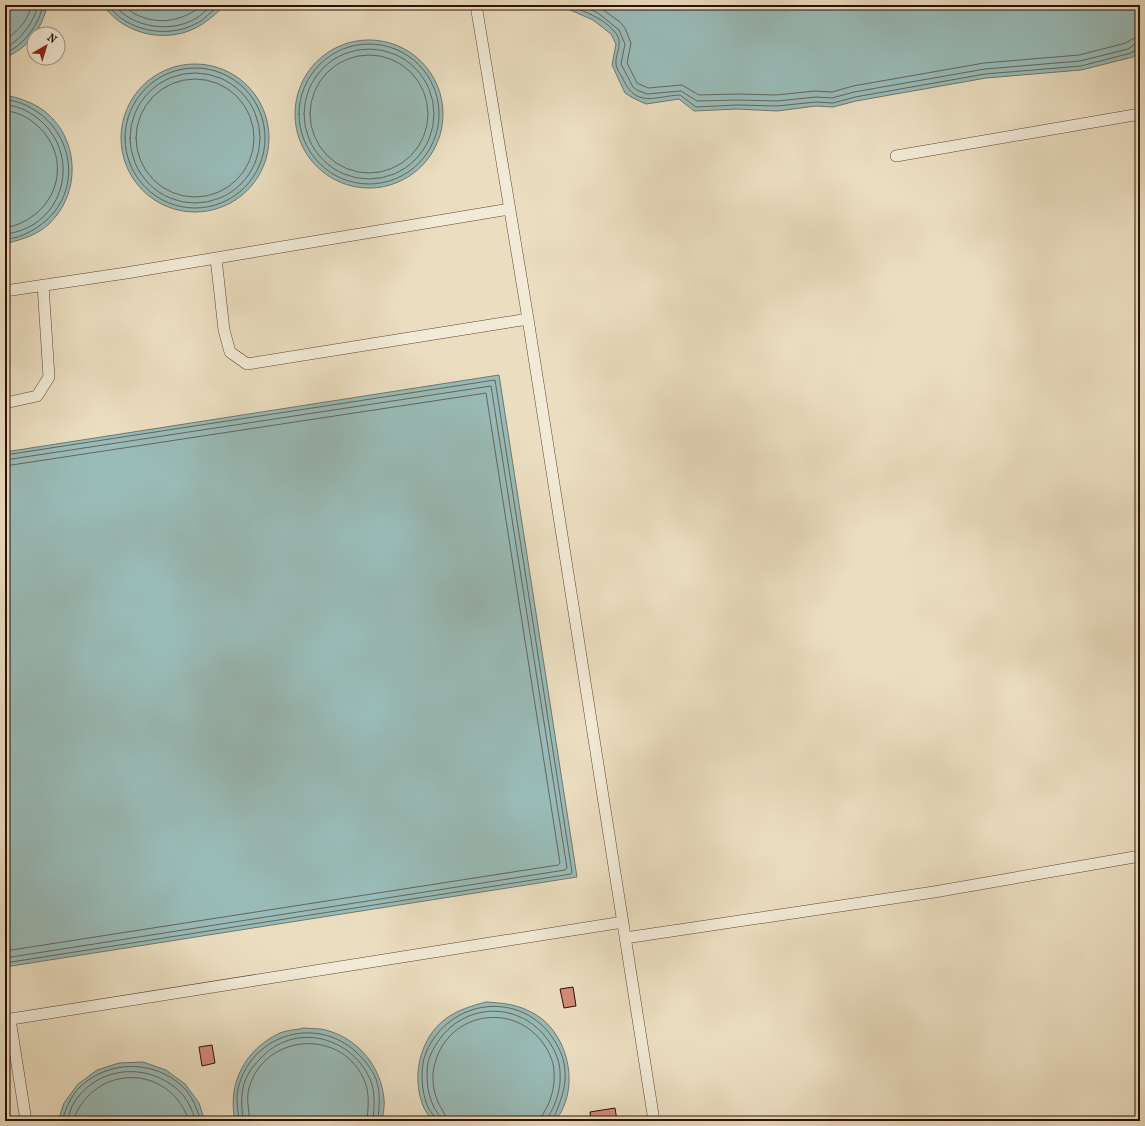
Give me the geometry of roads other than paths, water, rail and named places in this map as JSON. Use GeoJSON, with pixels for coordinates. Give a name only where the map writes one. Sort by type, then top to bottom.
{"type":"FeatureCollection","features":[{"type":"Feature","properties":{"kind":"lane"},"geometry":{"type":"LineString","coordinates":[[476,5],[528,319],[654,1121]]}},
{"type":"Feature","properties":{"kind":"lane"},"geometry":{"type":"LineString","coordinates":[[896,156],[1140,114]]}},
{"type":"Feature","properties":{"kind":"lane"},"geometry":{"type":"LineString","coordinates":[[5,291],[216,258],[510,209]]}},
{"type":"Feature","properties":{"kind":"lane"},"geometry":{"type":"LineString","coordinates":[[216,258],[224,330],[230,352],[247,364],[528,319]]}},
{"type":"Feature","properties":{"kind":"lane"},"geometry":{"type":"LineString","coordinates":[[5,403],[37,396],[49,377],[43,285]]}},
{"type":"Feature","properties":{"kind":"lane"},"geometry":{"type":"LineString","coordinates":[[625,938],[934,892],[1140,856]]}},
{"type":"Feature","properties":{"kind":"lane"},"geometry":{"type":"LineString","coordinates":[[26,1121],[8,1019],[623,922]]}},
{"type":"Feature","properties":{"kind":"water"},"geometry":{"type":"Polygon","coordinates":[[[5,5],[47,5],[40,26],[26,26],[26,44],[13,54],[5,57],[5,5]]]}},
{"type":"Feature","properties":{"kind":"water"},"geometry":{"type":"Polygon","coordinates":[[[103,5],[223,5],[220,10],[208,20],[195,28],[181,33],[152,35],[125,25],[113,16],[103,5]]]}},
{"type":"Feature","properties":{"kind":"water"},"geometry":{"type":"Polygon","coordinates":[[[559,5],[1140,5],[1140,51],[1133,57],[1081,70],[986,78],[856,101],[833,107],[816,106],[777,111],[737,109],[694,111],[679,99],[646,104],[625,93],[612,65],[616,44],[611,34],[593,20],[559,5]]]}},
{"type":"Feature","properties":{"kind":"water"},"geometry":{"type":"Polygon","coordinates":[[[369,40],[390,43],[404,49],[416,57],[426,67],[434,79],[440,93],[443,114],[440,135],[434,149],[426,161],[416,171],[404,179],[390,185],[369,188],[348,185],[334,179],[322,171],[312,161],[304,149],[298,135],[295,114],[298,93],[304,79],[312,67],[322,57],[334,49],[348,43],[369,40]]]}},
{"type":"Feature","properties":{"kind":"water"},"geometry":{"type":"Polygon","coordinates":[[[195,64],[216,67],[230,73],[242,81],[252,91],[260,103],[266,117],[269,138],[266,159],[260,173],[252,185],[242,195],[230,203],[216,209],[195,212],[174,209],[160,203],[148,195],[138,185],[130,173],[124,159],[121,138],[124,117],[130,103],[138,91],[148,81],[160,73],[174,67],[195,64]]]}},
{"type":"Feature","properties":{"kind":"water"},"geometry":{"type":"Polygon","coordinates":[[[5,96],[26,101],[42,109],[54,120],[64,134],[70,150],[72,166],[71,183],[66,200],[57,215],[49,224],[35,234],[8,243],[5,243],[5,96]]]}},
{"type":"Feature","properties":{"kind":"water"},"geometry":{"type":"Polygon","coordinates":[[[499,375],[577,877],[5,967],[5,452],[499,375]]]}},
{"type":"Feature","properties":{"kind":"water"},"geometry":{"type":"Polygon","coordinates":[[[486,1002],[509,1004],[525,1009],[544,1020],[554,1032],[562,1046],[567,1061],[569,1077],[568,1093],[563,1108],[555,1121],[432,1121],[425,1110],[420,1097],[418,1073],[423,1049],[428,1038],[435,1028],[444,1020],[464,1009],[486,1002]]]}},
{"type":"Feature","properties":{"kind":"water"},"geometry":{"type":"Polygon","coordinates":[[[304,1028],[323,1029],[340,1035],[359,1048],[367,1056],[382,1087],[384,1104],[382,1121],[235,1121],[233,1107],[236,1081],[248,1058],[257,1048],[280,1033],[304,1028]]]}},
{"type":"Feature","properties":{"kind":"water"},"geometry":{"type":"Polygon","coordinates":[[[143,1062],[166,1070],[185,1084],[199,1103],[205,1121],[58,1121],[64,1103],[78,1084],[97,1070],[119,1063],[143,1062]]]}}]}
